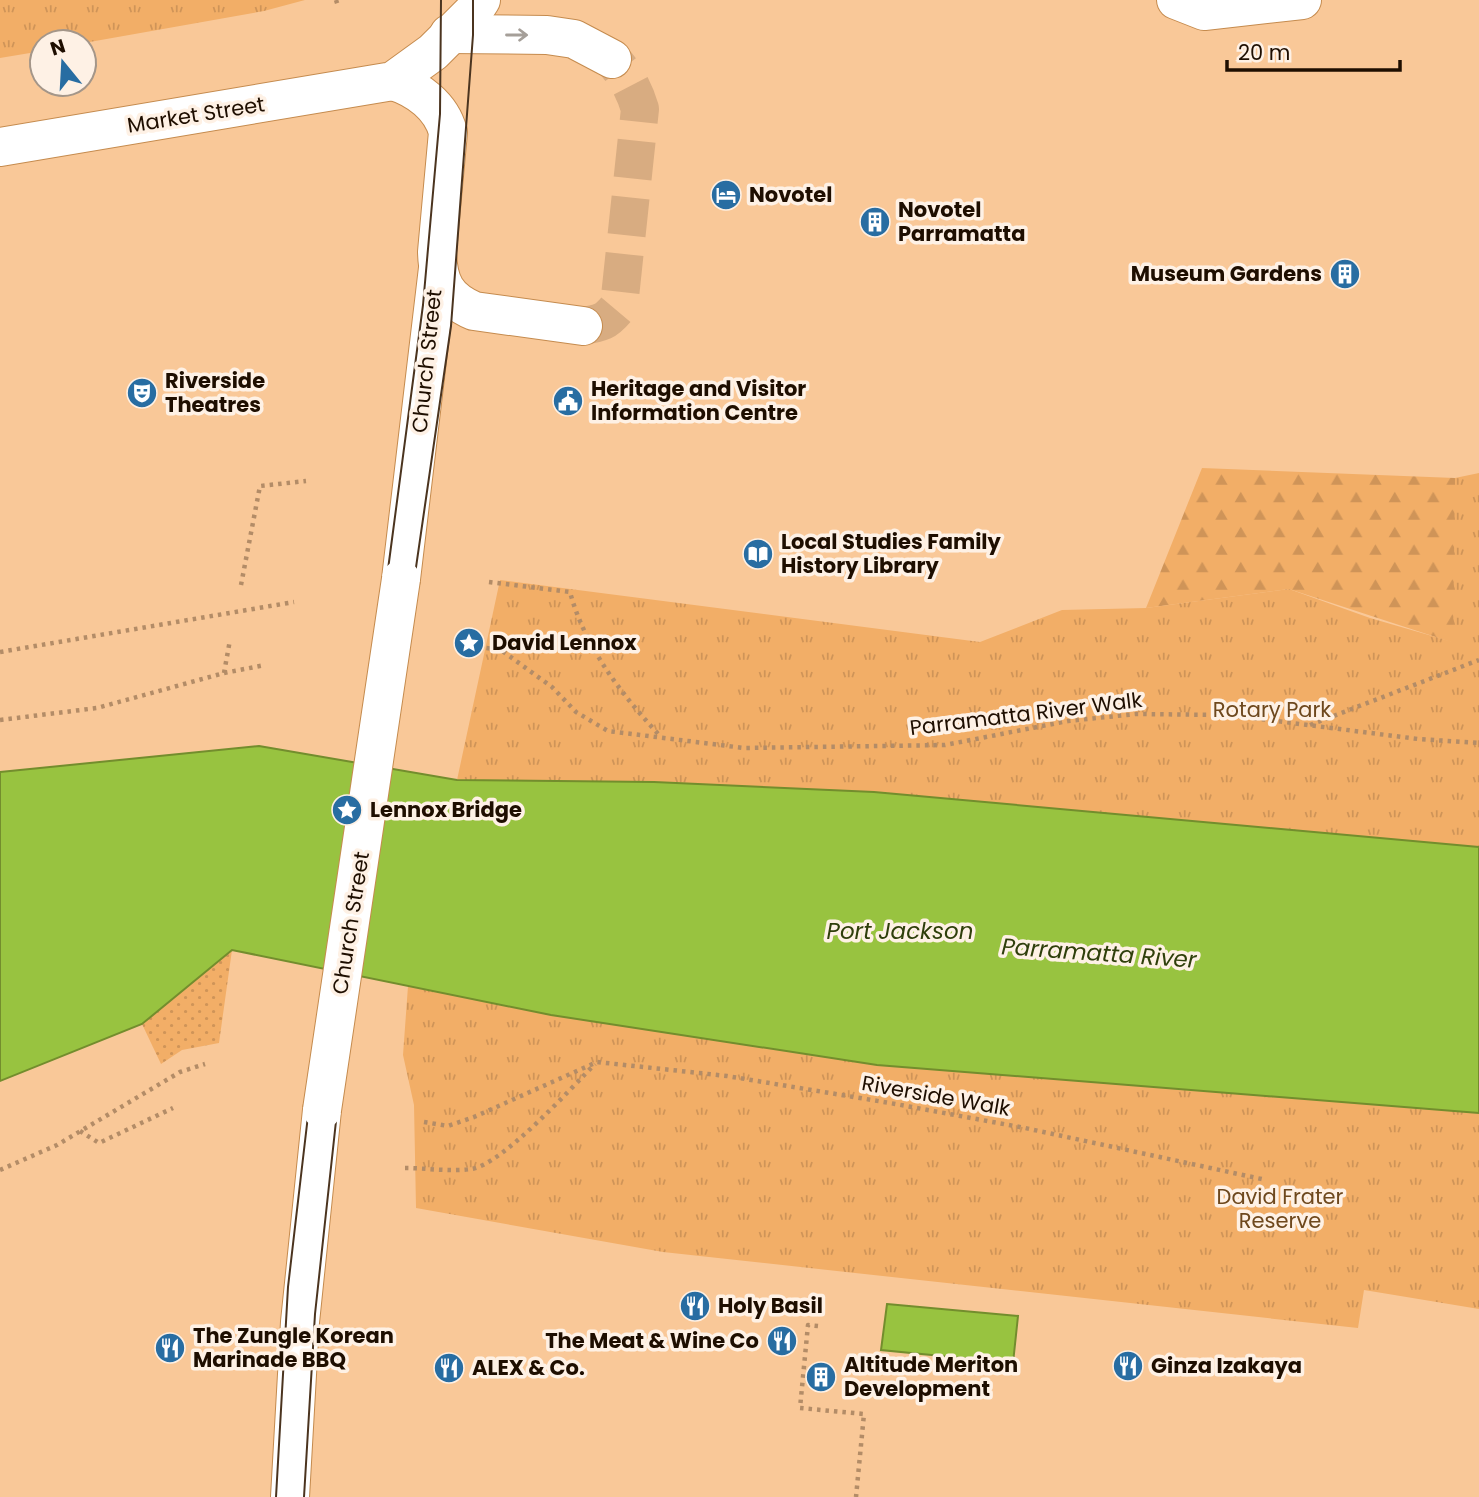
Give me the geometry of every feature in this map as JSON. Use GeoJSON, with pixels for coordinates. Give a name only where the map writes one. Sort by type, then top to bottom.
{"type":"FeatureCollection","features":[{"type":"Feature","properties":{"kind":"street"},"geometry":{"type":"LineString","coordinates":[[393,81],[432,52],[473,12],[481,0]]}},
{"type":"Feature","properties":{"kind":"street"},"geometry":{"type":"LineString","coordinates":[[1175,0],[1205,11],[1302,0]]}},
{"type":"Feature","properties":{"kind":"street"},"geometry":{"type":"LineString","coordinates":[[449,34],[547,35],[574,39],[612,59]]}},
{"type":"Feature","properties":{"kind":"street","name":"Market Street"},"geometry":{"type":"LineString","coordinates":[[0,147],[393,81]]}},
{"type":"Feature","properties":{"kind":"street","name":"Church Street"},"geometry":{"type":"LineString","coordinates":[[290,1497],[300,1322],[322,1110],[401,579],[438,266],[448,132],[445,121],[430,102],[405,85],[393,81]]}},
{"type":"Feature","properties":{"kind":"street","name":"Church Street"},"geometry":{"type":"LineString","coordinates":[[438,266],[449,295],[460,305],[474,311],[583,326]]}},
{"type":"Feature","properties":{"kind":"path"},"geometry":{"type":"LineString","coordinates":[[336,0],[338,6]]}},
{"type":"Feature","properties":{"kind":"path"},"geometry":{"type":"LineString","coordinates":[[241,585],[260,486],[306,481]]}},
{"type":"Feature","properties":{"kind":"path"},"geometry":{"type":"LineString","coordinates":[[489,582],[570,592],[574,607],[599,660],[631,705],[661,738]]}},
{"type":"Feature","properties":{"kind":"path"},"geometry":{"type":"LineString","coordinates":[[0,652],[294,602]]}},
{"type":"Feature","properties":{"kind":"path"},"geometry":{"type":"LineString","coordinates":[[224,673],[230,640]]}},
{"type":"Feature","properties":{"kind":"path","name":"Parramatta River Walk"},"geometry":{"type":"LineString","coordinates":[[478,647],[501,650],[552,687],[576,712],[608,730],[744,748],[945,745],[1068,721],[1136,714],[1229,715],[1418,739],[1479,743]]}},
{"type":"Feature","properties":{"kind":"path"},"geometry":{"type":"LineString","coordinates":[[1309,725],[1479,660]]}},
{"type":"Feature","properties":{"kind":"path"},"geometry":{"type":"LineString","coordinates":[[0,720],[97,708],[265,664]]}},
{"type":"Feature","properties":{"kind":"path"},"geometry":{"type":"LineString","coordinates":[[424,1122],[448,1126],[474,1117],[597,1062]]}},
{"type":"Feature","properties":{"kind":"path"},"geometry":{"type":"LineString","coordinates":[[405,1168],[472,1170],[488,1163],[524,1135],[597,1062]]}},
{"type":"Feature","properties":{"kind":"path","name":"Riverside Walk"},"geometry":{"type":"LineString","coordinates":[[597,1062],[727,1076],[890,1103],[1052,1133],[1266,1180]]}},
{"type":"Feature","properties":{"kind":"path"},"geometry":{"type":"LineString","coordinates":[[0,1170],[57,1145],[180,1072],[205,1065]]}},
{"type":"Feature","properties":{"kind":"path"},"geometry":{"type":"LineString","coordinates":[[80,1131],[99,1143],[173,1108]]}},
{"type":"Feature","properties":{"kind":"path"},"geometry":{"type":"LineString","coordinates":[[818,1326],[808,1325],[800,1408],[864,1413],[856,1497]]}},
{"type":"Feature","properties":{"kind":"green space"},"geometry":{"type":"Polygon","coordinates":[[[0,0],[305,0],[264,11],[98,41],[98,28],[28,28],[28,53],[0,58],[0,0]]]}},
{"type":"Feature","properties":{"kind":"green space"},"geometry":{"type":"Polygon","coordinates":[[[1202,468],[1455,478],[1479,473],[1479,638],[1454,643],[1289,589],[1146,608],[1202,468]]]}},
{"type":"Feature","properties":{"kind":"green space","name":"Rotary Park"},"geometry":{"type":"Polygon","coordinates":[[[1455,478],[1479,480],[1479,847],[874,792],[654,782],[457,780],[500,580],[980,642],[1062,610],[1146,608],[1289,589],[1370,618],[1453,642],[1455,478]]]}},
{"type":"Feature","properties":{"kind":"green space"},"geometry":{"type":"Polygon","coordinates":[[[232,950],[219,1043],[182,1050],[161,1064],[142,1024],[232,950]]]}},
{"type":"Feature","properties":{"kind":"green space","name":"David Frater Reserve"},"geometry":{"type":"Polygon","coordinates":[[[408,986],[551,1015],[877,1065],[1479,1113],[1479,1309],[1364,1290],[1358,1328],[663,1252],[416,1208],[414,1105],[403,1055],[408,986]]]}},
{"type":"Feature","properties":{"kind":"water","name":"Port Jackson"},"geometry":{"type":"Polygon","coordinates":[[[259,746],[457,780],[654,782],[874,792],[1479,847],[1479,1113],[877,1065],[551,1015],[232,950],[142,1024],[0,1081],[0,772],[259,746]]]}},
{"type":"Feature","properties":{"kind":"water"},"geometry":{"type":"Polygon","coordinates":[[[887,1304],[1018,1316],[1013,1363],[881,1350],[887,1304]]]}},
{"type":"Feature","properties":{"kind":"tunnel"},"geometry":{"type":"LineString","coordinates":[[583,326],[604,320],[619,306],[640,109],[629,82],[612,59]]}},
{"type":"Feature","properties":{"kind":"tram line"},"geometry":{"type":"LineString","coordinates":[[276,1497],[288,1287],[309,1107],[387,577],[423,305],[440,114],[441,0]]}},
{"type":"Feature","properties":{"kind":"tram line"},"geometry":{"type":"LineString","coordinates":[[304,1497],[315,1314],[337,1112],[451,326],[473,35],[473,0]]}},
{"type":"Feature","properties":{"kind":"place","name":"Novotel"},"geometry":{"type":"Point","coordinates":[726,195]}},
{"type":"Feature","properties":{"kind":"place","name":"Novotel Parramatta"},"geometry":{"type":"Point","coordinates":[875,222]}},
{"type":"Feature","properties":{"kind":"place","name":"Museum Gardens"},"geometry":{"type":"Point","coordinates":[1345,274]}},
{"type":"Feature","properties":{"kind":"place","name":"Riverside Theatres"},"geometry":{"type":"Point","coordinates":[142,393]}},
{"type":"Feature","properties":{"kind":"place","name":"Heritage and Visitor Information Centre"},"geometry":{"type":"Point","coordinates":[568,401]}},
{"type":"Feature","properties":{"kind":"place","name":"Local Studies Family History Library"},"geometry":{"type":"Point","coordinates":[758,554]}},
{"type":"Feature","properties":{"kind":"place","name":"David Lennox"},"geometry":{"type":"Point","coordinates":[469,643]}},
{"type":"Feature","properties":{"kind":"place","name":"Lennox Bridge"},"geometry":{"type":"Point","coordinates":[347,810]}},
{"type":"Feature","properties":{"kind":"place","name":"Holy Basil"},"geometry":{"type":"Point","coordinates":[695,1306]}},
{"type":"Feature","properties":{"kind":"place","name":"The Meat & Wine Co"},"geometry":{"type":"Point","coordinates":[782,1341]}},
{"type":"Feature","properties":{"kind":"place","name":"The Zungle Korean Marinade BBQ"},"geometry":{"type":"Point","coordinates":[170,1348]}},
{"type":"Feature","properties":{"kind":"place","name":"Ginza Izakaya"},"geometry":{"type":"Point","coordinates":[1128,1366]}},
{"type":"Feature","properties":{"kind":"place","name":"ALEX & Co."},"geometry":{"type":"Point","coordinates":[449,1368]}},
{"type":"Feature","properties":{"kind":"place","name":"Altitude Meriton Development"},"geometry":{"type":"Point","coordinates":[821,1377]}},
{"type":"Feature","properties":{"kind":"water label","name":"Parramatta River"},"geometry":{"type":"Point","coordinates":[1099,953]}}]}
